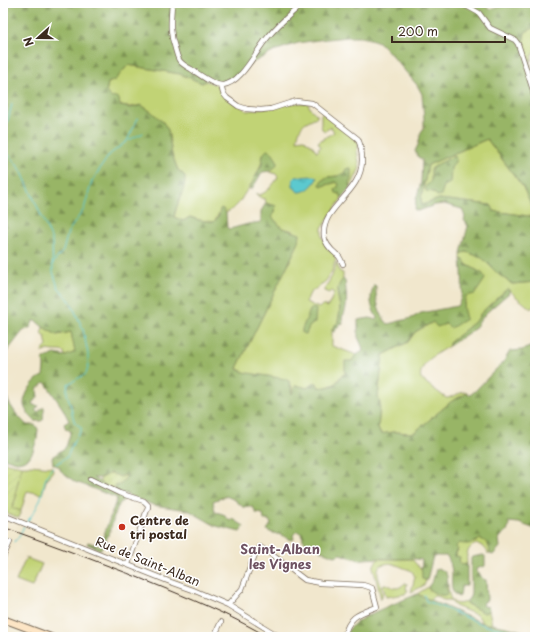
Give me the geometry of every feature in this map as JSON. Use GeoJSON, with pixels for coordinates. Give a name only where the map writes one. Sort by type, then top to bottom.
{"type":"FeatureCollection","features":[{"type":"Feature","properties":{"kind":"main road"},"geometry":{"type":"LineString","coordinates":[[5,619],[51,637]]}},
{"type":"Feature","properties":{"kind":"street"},"geometry":{"type":"LineString","coordinates":[[172,3],[170,30],[171,38],[179,60],[184,65],[206,79],[221,85],[228,84],[236,79],[246,68],[267,38],[303,3]]}},
{"type":"Feature","properties":{"kind":"street"},"geometry":{"type":"LineString","coordinates":[[461,3],[479,13],[490,28],[515,40],[518,44],[534,89],[535,104]]}},
{"type":"Feature","properties":{"kind":"street"},"geometry":{"type":"LineString","coordinates":[[221,85],[223,93],[227,98],[238,106],[247,109],[271,109],[296,101],[312,103],[358,139],[361,146],[362,156],[360,174],[352,188],[330,214],[324,231],[326,243],[340,258],[343,264]]}},
{"type":"Feature","properties":{"kind":"street"},"geometry":{"type":"LineString","coordinates":[[90,479],[119,493],[144,501],[148,505],[128,564]]}},
{"type":"Feature","properties":{"kind":"street","name":"Rue de Saint-Alban"},"geometry":{"type":"LineString","coordinates":[[3,515],[228,605],[280,637]]}},
{"type":"Feature","properties":{"kind":"street"},"geometry":{"type":"LineString","coordinates":[[3,557],[10,542]]}},
{"type":"Feature","properties":{"kind":"street"},"geometry":{"type":"LineString","coordinates":[[228,605],[242,589],[256,552],[260,547],[305,580],[316,583],[363,585],[372,588],[377,607],[361,613],[352,619],[347,626],[344,637]]}},
{"type":"Feature","properties":{"kind":"street"},"geometry":{"type":"LineString","coordinates":[[3,628],[5,619]]}},
{"type":"Feature","properties":{"kind":"street"},"geometry":{"type":"LineString","coordinates":[[214,637],[221,622]]}},
{"type":"Feature","properties":{"kind":"green space"},"geometry":{"type":"Polygon","coordinates":[[[3,3],[484,3],[485,6],[490,9],[507,5],[508,3],[535,3],[535,27],[525,32],[524,40],[532,70],[535,73],[535,214],[523,187],[487,139],[428,165],[421,203],[425,204],[439,199],[491,205],[493,211],[535,217],[535,282],[512,284],[498,274],[482,258],[467,252],[461,253],[468,226],[464,220],[465,217],[462,209],[444,204],[435,205],[418,211],[415,210],[421,182],[422,159],[418,157],[415,151],[421,132],[424,128],[422,94],[417,85],[379,42],[360,37],[347,37],[298,43],[277,50],[246,66],[239,75],[226,82],[216,82],[207,79],[202,83],[180,74],[128,65],[115,80],[108,83],[106,92],[112,98],[116,97],[119,99],[120,106],[131,108],[141,105],[163,122],[168,130],[172,155],[178,170],[185,176],[184,186],[174,217],[183,221],[190,217],[214,222],[219,215],[220,209],[222,208],[226,213],[227,228],[230,229],[261,222],[261,211],[266,203],[276,206],[272,217],[282,228],[300,234],[299,242],[237,368],[238,370],[286,379],[289,381],[292,394],[296,385],[307,388],[313,383],[317,383],[318,387],[333,385],[341,376],[345,374],[345,361],[352,361],[355,356],[363,351],[358,337],[358,320],[370,318],[376,320],[377,318],[371,302],[371,294],[374,285],[376,286],[376,296],[380,311],[388,324],[412,318],[421,313],[457,306],[460,302],[462,291],[461,259],[464,260],[466,264],[483,274],[485,279],[475,294],[466,296],[463,307],[466,319],[451,328],[446,324],[437,327],[433,322],[415,332],[408,342],[383,355],[378,397],[380,404],[378,429],[381,434],[393,432],[415,432],[452,401],[468,393],[470,395],[475,391],[504,361],[510,351],[522,350],[535,345],[535,529],[519,523],[508,522],[510,525],[507,531],[499,539],[500,547],[493,555],[490,554],[489,546],[480,539],[470,544],[459,543],[456,546],[458,551],[456,552],[456,556],[460,557],[459,562],[461,565],[467,564],[467,586],[462,586],[459,597],[452,590],[452,571],[447,556],[433,556],[427,580],[425,580],[422,579],[422,560],[374,558],[359,560],[340,554],[335,556],[321,551],[319,545],[308,544],[303,540],[302,534],[297,531],[293,535],[294,539],[292,540],[270,532],[267,530],[271,524],[269,520],[264,520],[263,514],[256,513],[253,507],[243,507],[235,500],[226,496],[213,501],[215,512],[223,514],[230,521],[233,519],[244,526],[240,532],[216,526],[188,510],[153,505],[114,490],[115,486],[121,484],[126,477],[125,475],[120,477],[111,473],[102,478],[93,478],[124,496],[125,499],[119,504],[115,513],[106,540],[108,543],[104,544],[100,550],[87,544],[88,542],[100,546],[117,498],[75,482],[60,470],[60,467],[53,464],[52,457],[66,447],[71,431],[66,429],[64,424],[69,421],[45,382],[37,389],[38,397],[32,402],[33,405],[39,406],[35,410],[38,412],[44,407],[44,419],[41,421],[35,421],[27,412],[24,405],[25,397],[30,388],[36,380],[43,376],[43,359],[55,354],[66,356],[75,352],[71,332],[57,335],[36,321],[33,321],[31,327],[23,331],[5,354],[3,359],[3,3]]]}},
{"type":"Feature","properties":{"kind":"green space"},"geometry":{"type":"Polygon","coordinates":[[[535,27],[535,50],[532,55],[532,59],[529,62],[524,40],[525,32],[535,27]]]}},
{"type":"Feature","properties":{"kind":"green space"},"geometry":{"type":"Polygon","coordinates":[[[128,65],[180,74],[202,83],[206,81],[220,86],[219,88],[221,93],[247,111],[291,103],[308,103],[310,108],[318,116],[303,124],[297,140],[304,139],[308,143],[309,142],[317,152],[319,150],[318,148],[321,147],[318,142],[334,132],[331,127],[325,131],[322,129],[321,114],[323,113],[356,138],[359,144],[357,151],[360,168],[351,187],[344,173],[338,176],[327,177],[323,186],[337,182],[342,198],[322,228],[322,237],[336,257],[332,271],[326,281],[310,293],[306,302],[319,308],[322,305],[328,307],[334,293],[331,291],[329,293],[324,290],[332,276],[337,262],[339,271],[343,273],[343,279],[337,293],[340,307],[338,322],[332,329],[332,346],[357,355],[345,374],[341,376],[335,384],[323,388],[318,387],[317,383],[313,383],[307,388],[303,387],[292,394],[292,387],[289,381],[247,373],[237,368],[299,242],[294,231],[282,228],[272,217],[276,206],[266,203],[265,198],[263,199],[255,194],[256,193],[259,195],[265,192],[278,177],[276,174],[270,172],[273,170],[263,154],[257,175],[239,203],[234,208],[226,213],[222,208],[214,222],[190,217],[183,221],[174,217],[185,176],[178,170],[172,155],[168,130],[153,113],[141,105],[125,107],[117,103],[106,92],[108,83],[115,80],[128,65]]]}},
{"type":"Feature","properties":{"kind":"green space"},"geometry":{"type":"Polygon","coordinates":[[[487,139],[523,187],[535,217],[493,211],[491,205],[439,199],[425,204],[421,203],[428,165],[487,139]]]}},
{"type":"Feature","properties":{"kind":"green space"},"geometry":{"type":"Polygon","coordinates":[[[267,150],[271,151],[278,162],[272,170],[262,172],[252,189],[249,189],[262,164],[263,154],[267,150]]]}},
{"type":"Feature","properties":{"kind":"green space"},"geometry":{"type":"Polygon","coordinates":[[[455,156],[456,160],[451,168],[450,183],[444,186],[441,195],[437,196],[433,192],[426,191],[425,187],[431,181],[431,169],[455,156]]]}},
{"type":"Feature","properties":{"kind":"green space"},"geometry":{"type":"Polygon","coordinates":[[[351,168],[351,179],[349,184],[351,187],[342,198],[340,194],[336,193],[335,190],[339,185],[337,182],[323,186],[320,185],[321,181],[327,177],[338,176],[351,168]]]}},
{"type":"Feature","properties":{"kind":"green space"},"geometry":{"type":"Polygon","coordinates":[[[467,252],[482,258],[498,274],[512,284],[535,282],[535,304],[531,309],[507,289],[481,313],[477,320],[449,343],[449,346],[430,359],[422,368],[421,379],[446,398],[463,392],[468,393],[452,401],[415,432],[393,432],[382,434],[378,429],[380,404],[378,397],[383,355],[408,342],[415,332],[463,307],[466,296],[483,274],[466,264],[464,260],[461,259],[461,253],[467,252]]]}},
{"type":"Feature","properties":{"kind":"green space"},"geometry":{"type":"Polygon","coordinates":[[[343,279],[345,281],[346,290],[346,309],[342,317],[343,324],[341,323],[334,332],[332,331],[338,322],[340,312],[338,290],[343,279]]]}},
{"type":"Feature","properties":{"kind":"green space"},"geometry":{"type":"Polygon","coordinates":[[[507,289],[509,290],[509,293],[486,313],[474,329],[449,346],[449,343],[477,320],[481,313],[507,289]]]}},
{"type":"Feature","properties":{"kind":"green space"},"geometry":{"type":"Polygon","coordinates":[[[313,308],[316,309],[315,322],[309,327],[306,334],[302,333],[302,329],[310,310],[313,308]]]}},
{"type":"Feature","properties":{"kind":"green space"},"geometry":{"type":"Polygon","coordinates":[[[43,327],[57,335],[71,332],[75,352],[65,356],[64,352],[62,351],[48,350],[41,352],[47,346],[45,336],[41,334],[43,327]]]}},
{"type":"Feature","properties":{"kind":"green space"},"geometry":{"type":"Polygon","coordinates":[[[3,386],[9,403],[17,415],[27,425],[35,425],[38,429],[37,439],[33,451],[29,458],[22,461],[17,462],[3,458],[3,386]]]}},
{"type":"Feature","properties":{"kind":"green space"},"geometry":{"type":"Polygon","coordinates":[[[3,462],[22,466],[15,494],[17,494],[12,508],[21,511],[19,518],[3,512],[3,462]]]}},
{"type":"Feature","properties":{"kind":"green space"},"geometry":{"type":"Polygon","coordinates":[[[30,465],[52,467],[53,471],[47,478],[42,494],[27,491],[21,511],[12,508],[17,495],[15,494],[22,466],[30,465]]]}},
{"type":"Feature","properties":{"kind":"green space"},"geometry":{"type":"Polygon","coordinates":[[[111,473],[120,477],[125,475],[126,477],[121,484],[115,486],[114,490],[100,483],[100,478],[111,473]]]}},
{"type":"Feature","properties":{"kind":"green space"},"geometry":{"type":"Polygon","coordinates":[[[479,538],[485,540],[488,544],[490,554],[488,554],[482,546],[476,544],[473,545],[467,553],[467,564],[462,565],[456,556],[456,552],[458,551],[456,546],[459,543],[475,542],[479,538]]]}},
{"type":"Feature","properties":{"kind":"green space"},"geometry":{"type":"Polygon","coordinates":[[[483,555],[485,556],[485,566],[476,569],[476,571],[483,579],[486,580],[487,600],[483,605],[488,607],[489,610],[485,613],[467,604],[466,602],[470,597],[471,592],[471,558],[483,555]]]}},
{"type":"Feature","properties":{"kind":"green space"},"geometry":{"type":"Polygon","coordinates":[[[26,558],[42,564],[32,587],[16,581],[26,558]]]}},
{"type":"Feature","properties":{"kind":"green space"},"geometry":{"type":"Polygon","coordinates":[[[378,559],[412,559],[421,570],[421,567],[423,569],[425,580],[427,580],[423,586],[411,592],[415,577],[412,571],[392,563],[387,563],[380,566],[378,569],[382,590],[381,599],[373,567],[378,559]]]}},
{"type":"Feature","properties":{"kind":"green space"},"geometry":{"type":"Polygon","coordinates":[[[438,568],[444,571],[447,577],[448,586],[446,587],[446,595],[436,594],[428,587],[433,580],[436,569],[438,568]]]}},
{"type":"Feature","properties":{"kind":"green space"},"geometry":{"type":"Polygon","coordinates":[[[405,583],[407,584],[406,589],[408,590],[405,594],[386,597],[383,586],[384,584],[398,588],[405,583]]]}},
{"type":"Feature","properties":{"kind":"green space"},"geometry":{"type":"Polygon","coordinates":[[[448,586],[450,597],[457,604],[466,602],[467,604],[485,613],[489,610],[492,624],[489,625],[482,623],[477,615],[455,606],[450,600],[443,600],[440,597],[434,596],[430,600],[417,594],[428,587],[429,590],[447,593],[445,587],[448,586]]]}},
{"type":"Feature","properties":{"kind":"green space"},"geometry":{"type":"Polygon","coordinates":[[[417,594],[482,623],[511,628],[535,635],[535,637],[347,637],[347,632],[360,620],[417,594]]]}},
{"type":"Feature","properties":{"kind":"water"},"geometry":{"type":"Polygon","coordinates":[[[314,176],[317,178],[316,181],[312,186],[304,191],[298,192],[293,186],[293,179],[295,177],[314,176]]]}},
{"type":"Feature","properties":{"kind":"waterway"},"geometry":{"type":"LineString","coordinates":[[3,139],[12,104]]}},
{"type":"Feature","properties":{"kind":"waterway"},"geometry":{"type":"LineString","coordinates":[[53,263],[63,251],[68,232],[84,209],[92,181],[109,155],[127,141],[138,118]]}},
{"type":"Feature","properties":{"kind":"waterway"},"geometry":{"type":"LineString","coordinates":[[129,140],[143,133]]}},
{"type":"Feature","properties":{"kind":"waterway"},"geometry":{"type":"LineString","coordinates":[[3,148],[21,170],[52,240],[53,272],[58,287],[70,301],[83,329],[88,354],[86,374],[68,384],[67,388],[67,394],[75,423],[81,427],[81,431],[74,441],[67,457],[56,464]]}},
{"type":"Feature","properties":{"kind":"waterway"},"geometry":{"type":"LineString","coordinates":[[26,523],[34,512],[42,496],[45,479],[53,467]]}},
{"type":"Feature","properties":{"kind":"waterway"},"geometry":{"type":"LineString","coordinates":[[14,542],[19,537],[24,526]]}},
{"type":"Feature","properties":{"kind":"waterway"},"geometry":{"type":"LineString","coordinates":[[424,595],[426,601],[486,626],[535,635]]}},
{"type":"Feature","properties":{"kind":"railway"},"geometry":{"type":"LineString","coordinates":[[3,527],[107,565],[182,595],[232,617],[268,637]]}},
{"type":"Feature","properties":{"kind":"place","name":"Centre de tri postal"},"geometry":{"type":"Point","coordinates":[122,527]}},
{"type":"Feature","properties":{"kind":"district","name":"Saint-Alban les Vignes"},"geometry":{"type":"Point","coordinates":[280,556]}}]}
